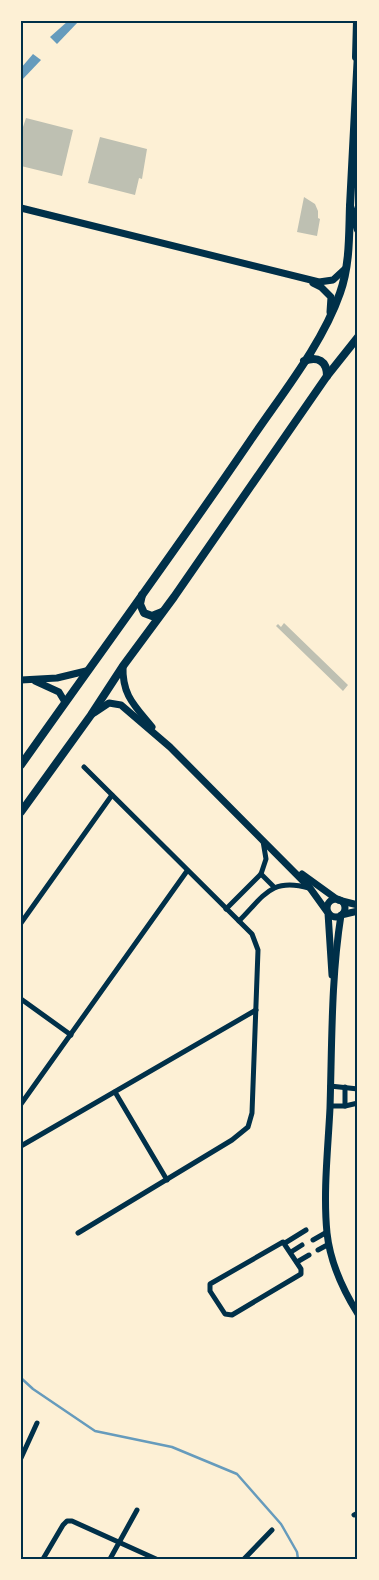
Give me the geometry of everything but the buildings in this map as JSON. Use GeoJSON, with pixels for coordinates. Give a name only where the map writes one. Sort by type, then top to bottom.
{"type":"FeatureCollection","features":[{"type":"Feature","properties":{"kind":"main road"},"geometry":{"type":"LineString","coordinates":[[21,765],[86,671],[216,491],[304,361],[330,316],[341,292],[346,268],[350,206],[357,21]]}},
{"type":"Feature","properties":{"kind":"main road"},"geometry":{"type":"LineString","coordinates":[[350,206],[358,230]]}},
{"type":"Feature","properties":{"kind":"main road"},"geometry":{"type":"LineString","coordinates":[[21,812],[92,715],[123,666],[163,612],[327,376],[358,337]]}},
{"type":"Feature","properties":{"kind":"main road"},"geometry":{"type":"LineString","coordinates":[[304,361],[315,358],[322,360],[327,368],[327,376]]}},
{"type":"Feature","properties":{"kind":"main road"},"geometry":{"type":"LineString","coordinates":[[143,593],[140,604],[144,613],[152,616],[163,612]]}},
{"type":"Feature","properties":{"kind":"street"},"geometry":{"type":"LineString","coordinates":[[21,208],[326,282],[341,275],[346,268]]}},
{"type":"Feature","properties":{"kind":"street"},"geometry":{"type":"LineString","coordinates":[[301,277],[328,292],[332,303],[330,316]]}},
{"type":"Feature","properties":{"kind":"street"},"geometry":{"type":"LineString","coordinates":[[123,666],[122,682],[126,693],[163,740]]}},
{"type":"Feature","properties":{"kind":"street"},"geometry":{"type":"LineString","coordinates":[[21,680],[35,681],[86,671]]}},
{"type":"Feature","properties":{"kind":"street"},"geometry":{"type":"LineString","coordinates":[[35,681],[59,692],[66,702]]}},
{"type":"Feature","properties":{"kind":"street"},"geometry":{"type":"LineString","coordinates":[[92,715],[103,705],[110,703],[121,705],[163,740],[262,841],[285,861],[338,900],[344,908],[333,1000],[327,1232],[329,1244],[348,1297],[358,1314]]}},
{"type":"Feature","properties":{"kind":"street"},"geometry":{"type":"LineString","coordinates":[[78,1232],[241,1135],[248,1127],[252,1113],[258,950],[252,934],[84,767]]}},
{"type":"Feature","properties":{"kind":"street"},"geometry":{"type":"LineString","coordinates":[[21,923],[112,795]]}},
{"type":"Feature","properties":{"kind":"street"},"geometry":{"type":"LineString","coordinates":[[226,909],[261,874],[266,859],[262,841]]}},
{"type":"Feature","properties":{"kind":"street"},"geometry":{"type":"LineString","coordinates":[[285,861],[310,888],[328,913],[334,917],[358,911]]}},
{"type":"Feature","properties":{"kind":"street"},"geometry":{"type":"LineString","coordinates":[[21,1104],[187,871]]}},
{"type":"Feature","properties":{"kind":"street"},"geometry":{"type":"LineString","coordinates":[[261,874],[274,887]]}},
{"type":"Feature","properties":{"kind":"street"},"geometry":{"type":"LineString","coordinates":[[239,921],[274,887],[290,884],[310,888]]}},
{"type":"Feature","properties":{"kind":"street"},"geometry":{"type":"LineString","coordinates":[[333,1000],[328,904],[332,900],[338,900],[358,905]]}},
{"type":"Feature","properties":{"kind":"street"},"geometry":{"type":"LineString","coordinates":[[21,999],[71,1035]]}},
{"type":"Feature","properties":{"kind":"street"},"geometry":{"type":"LineString","coordinates":[[21,1144],[256,1010]]}},
{"type":"Feature","properties":{"kind":"street"},"geometry":{"type":"LineString","coordinates":[[330,1086],[358,1089]]}},
{"type":"Feature","properties":{"kind":"street"},"geometry":{"type":"LineString","coordinates":[[345,1106],[346,1088]]}},
{"type":"Feature","properties":{"kind":"street"},"geometry":{"type":"LineString","coordinates":[[115,1092],[167,1180]]}},
{"type":"Feature","properties":{"kind":"street"},"geometry":{"type":"LineString","coordinates":[[330,1106],[345,1106],[358,1103]]}},
{"type":"Feature","properties":{"kind":"street"},"geometry":{"type":"LineString","coordinates":[[285,1243],[301,1269],[301,1274],[232,1314],[225,1314],[210,1291],[210,1284],[279,1242],[285,1243],[306,1230]]}},
{"type":"Feature","properties":{"kind":"street"},"geometry":{"type":"LineString","coordinates":[[313,1240],[327,1232]]}},
{"type":"Feature","properties":{"kind":"street"},"geometry":{"type":"LineString","coordinates":[[318,1250],[329,1244]]}},
{"type":"Feature","properties":{"kind":"street"},"geometry":{"type":"LineString","coordinates":[[291,1252],[302,1245]]}},
{"type":"Feature","properties":{"kind":"street"},"geometry":{"type":"LineString","coordinates":[[297,1262],[309,1255]]}},
{"type":"Feature","properties":{"kind":"street"},"geometry":{"type":"LineString","coordinates":[[21,1458],[37,1423]]}},
{"type":"Feature","properties":{"kind":"street"},"geometry":{"type":"LineString","coordinates":[[110,1559],[137,1510]]}},
{"type":"Feature","properties":{"kind":"street"},"geometry":{"type":"LineString","coordinates":[[46,1558],[67,1521],[72,1521],[156,1559]]}},
{"type":"Feature","properties":{"kind":"street"},"geometry":{"type":"LineString","coordinates":[[244,1559],[272,1530]]}},
{"type":"Feature","properties":{"kind":"water"},"geometry":{"type":"Polygon","coordinates":[[[68,21],[79,21],[57,44],[50,37],[68,21]]]}},
{"type":"Feature","properties":{"kind":"water"},"geometry":{"type":"Polygon","coordinates":[[[33,54],[41,60],[21,81],[21,68],[33,54]]]}},
{"type":"Feature","properties":{"kind":"waterway"},"geometry":{"type":"LineString","coordinates":[[21,1378],[33,1389],[95,1431],[172,1447],[237,1474],[281,1524],[297,1552],[298,1559]]}}]}
